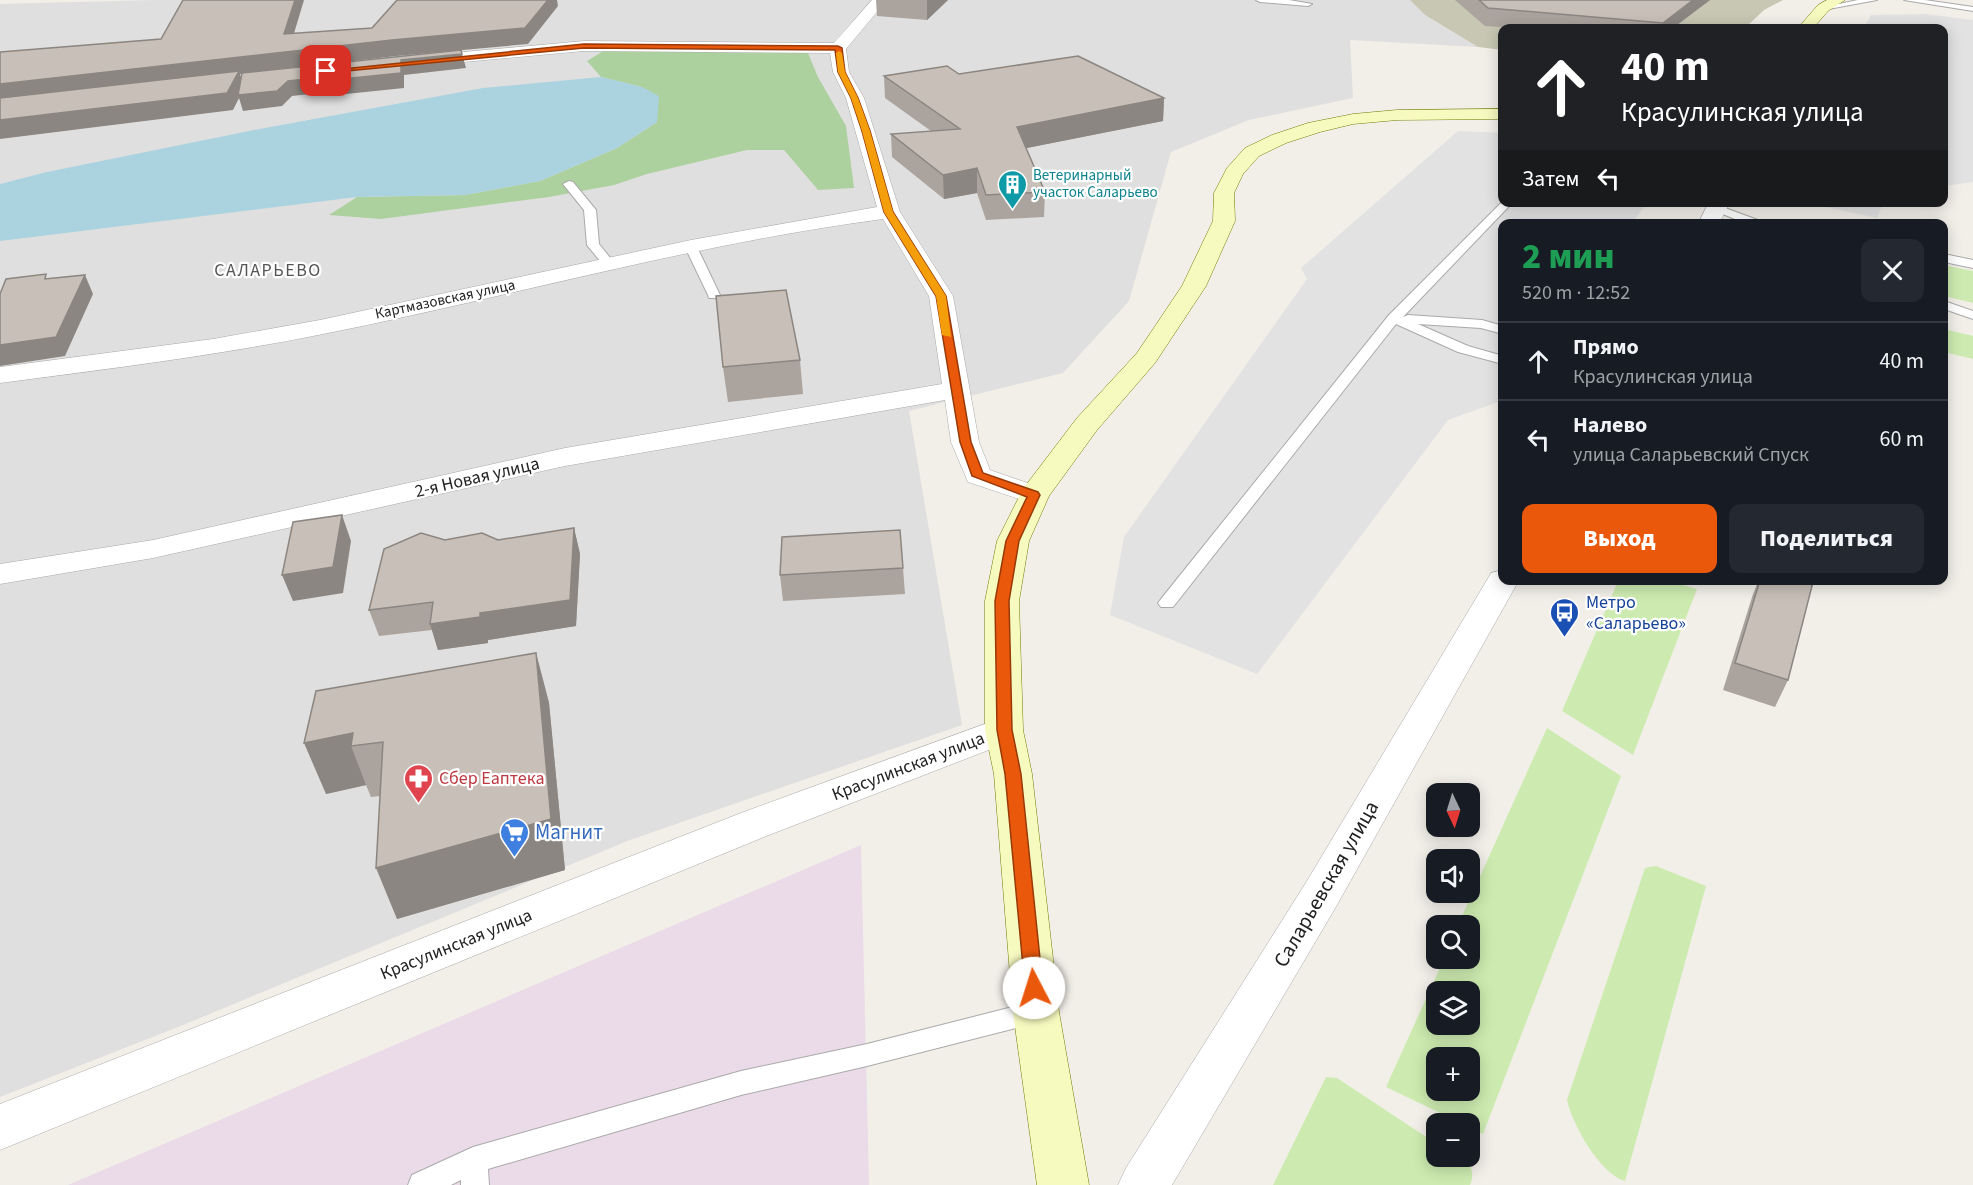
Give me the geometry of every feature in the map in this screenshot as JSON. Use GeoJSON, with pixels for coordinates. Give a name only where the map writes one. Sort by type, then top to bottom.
{"type":"FeatureCollection","features":[{"type":"Feature","properties":{"kind":"street"},"geometry":{"type":"LineString","coordinates":[[880,0],[838,48],[841,72],[855,98],[889,212],[941,296],[965,442],[978,476],[1034,495]]}},
{"type":"Feature","properties":{"kind":"street"},"geometry":{"type":"LineString","coordinates":[[1809,24],[1823,8],[1838,0]]}},
{"type":"Feature","properties":{"kind":"street"},"geometry":{"type":"LineString","coordinates":[[408,62],[584,46],[838,48]]}},
{"type":"Feature","properties":{"kind":"street","name":"Красулинская улица"},"geometry":{"type":"LineString","coordinates":[[0,1127],[754,824],[1004,730],[1002,601],[1013,541],[1034,495],[1087,424],[1146,358],[1194,286],[1224,221],[1224,194],[1234,172],[1252,152],[1279,139],[1315,127],[1353,119],[1397,115],[1498,114]]}},
{"type":"Feature","properties":{"kind":"street","name":"Картмазовская улица"},"geometry":{"type":"LineString","coordinates":[[0,375],[234,343],[320,327],[691,247],[842,218],[889,212]]}},
{"type":"Feature","properties":{"kind":"street","name":"2-я Новая улица"},"geometry":{"type":"LineString","coordinates":[[0,574],[153,549],[565,458],[956,390]]}},
{"type":"Feature","properties":{"kind":"street","name":"Саларьевская улица"},"geometry":{"type":"LineString","coordinates":[[1144,1185],[1322,893],[1500,585]]}},
{"type":"Feature","properties":{"kind":"street"},"geometry":{"type":"LineString","coordinates":[[1004,730],[1013,774],[1036,1012],[1063,1185]]}},
{"type":"Feature","properties":{"kind":"lane"},"geometry":{"type":"LineString","coordinates":[[1260,0],[1308,4]]}},
{"type":"Feature","properties":{"kind":"lane"},"geometry":{"type":"LineString","coordinates":[[1823,8],[1873,0]]}},
{"type":"Feature","properties":{"kind":"lane"},"geometry":{"type":"LineString","coordinates":[[1908,0],[1973,6]]}},
{"type":"Feature","properties":{"kind":"lane"},"geometry":{"type":"LineString","coordinates":[[1960,0],[1973,6]]}},
{"type":"Feature","properties":{"kind":"lane"},"geometry":{"type":"LineString","coordinates":[[569,184],[590,210],[593,245],[609,264]]}},
{"type":"Feature","properties":{"kind":"lane"},"geometry":{"type":"LineString","coordinates":[[1167,603],[1394,318],[1503,207]]}},
{"type":"Feature","properties":{"kind":"lane"},"geometry":{"type":"LineString","coordinates":[[1716,208],[1748,219]]}},
{"type":"Feature","properties":{"kind":"lane"},"geometry":{"type":"LineString","coordinates":[[691,247],[714,295]]}},
{"type":"Feature","properties":{"kind":"lane"},"geometry":{"type":"LineString","coordinates":[[1948,259],[1973,264]]}},
{"type":"Feature","properties":{"kind":"lane"},"geometry":{"type":"LineString","coordinates":[[1948,307],[1973,315]]}},
{"type":"Feature","properties":{"kind":"lane"},"geometry":{"type":"LineString","coordinates":[[1394,318],[1482,324],[1498,329]]}},
{"type":"Feature","properties":{"kind":"lane"},"geometry":{"type":"LineString","coordinates":[[1394,318],[1463,349],[1498,359]]}},
{"type":"Feature","properties":{"kind":"lane"},"geometry":{"type":"LineString","coordinates":[[422,1185],[474,1173],[741,1083],[867,1055],[1036,1012]]}},
{"type":"Feature","properties":{"kind":"shaded area","name":"САЛАРЬЕВО"},"geometry":{"type":"Polygon","coordinates":[[[153,0],[1410,0],[1425,15],[1478,47],[1350,40],[1353,98],[1249,120],[1171,152],[1129,301],[1063,373],[909,411],[962,725],[630,840],[183,1025],[0,1097],[0,4],[153,0]]]}},
{"type":"Feature","properties":{"kind":"shaded area"},"geometry":{"type":"Polygon","coordinates":[[[1410,0],[1783,0],[1764,10],[1749,24],[1498,24],[1498,49],[1478,47],[1425,15],[1410,0]]]}},
{"type":"Feature","properties":{"kind":"shaded area"},"geometry":{"type":"Polygon","coordinates":[[[1926,14],[1973,20],[1973,182],[1948,185],[1948,24],[1866,24],[1871,15],[1926,14]]]}},
{"type":"Feature","properties":{"kind":"shaded area"},"geometry":{"type":"Polygon","coordinates":[[[1458,131],[1498,133],[1498,207],[1644,207],[1635,219],[1498,219],[1498,402],[1448,420],[1257,674],[1110,615],[1124,537],[1307,279],[1301,268],[1458,131]]]}},
{"type":"Feature","properties":{"kind":"shaded area"},"geometry":{"type":"Polygon","coordinates":[[[1826,207],[1881,207],[1877,218],[1826,207]]]}},
{"type":"Feature","properties":{"kind":"shaded area"},"geometry":{"type":"Polygon","coordinates":[[[861,845],[869,1185],[68,1185],[861,845]]]}},
{"type":"Feature","properties":{"kind":"green space"},"geometry":{"type":"Polygon","coordinates":[[[605,50],[808,53],[818,77],[846,126],[854,188],[818,190],[784,150],[747,150],[647,174],[614,185],[549,197],[381,219],[329,215],[357,197],[465,195],[540,181],[617,148],[657,122],[642,87],[601,77],[587,61],[605,50]]]}},
{"type":"Feature","properties":{"kind":"green space"},"geometry":{"type":"Polygon","coordinates":[[[1948,266],[1973,271],[1973,303],[1948,297],[1948,266]]]}},
{"type":"Feature","properties":{"kind":"green space"},"geometry":{"type":"Polygon","coordinates":[[[1948,330],[1973,336],[1973,359],[1948,353],[1948,330]]]}},
{"type":"Feature","properties":{"kind":"green space"},"geometry":{"type":"Polygon","coordinates":[[[1616,585],[1682,585],[1697,589],[1633,755],[1562,711],[1616,585]]]}},
{"type":"Feature","properties":{"kind":"green space"},"geometry":{"type":"Polygon","coordinates":[[[1547,728],[1621,776],[1483,1134],[1480,1133],[1480,1113],[1440,1113],[1386,1087],[1426,999],[1426,1035],[1480,1035],[1480,981],[1434,981],[1439,969],[1480,969],[1480,915],[1463,915],[1468,903],[1480,903],[1480,876],[1547,728]]]}},
{"type":"Feature","properties":{"kind":"green space"},"geometry":{"type":"Polygon","coordinates":[[[1656,866],[1706,886],[1625,1181],[1606,1169],[1588,1147],[1567,1100],[1645,868],[1656,866]]]}},
{"type":"Feature","properties":{"kind":"green space"},"geometry":{"type":"Polygon","coordinates":[[[1326,1077],[1337,1078],[1426,1137],[1426,1167],[1470,1167],[1472,1170],[1470,1185],[1273,1185],[1326,1077]]]}},
{"type":"Feature","properties":{"kind":"water"},"geometry":{"type":"Polygon","coordinates":[[[601,77],[642,87],[659,96],[657,122],[617,148],[540,181],[465,195],[357,197],[0,241],[0,184],[47,172],[254,130],[483,88],[601,77]]]}},
{"type":"Feature","properties":{"kind":"building"},"geometry":{"type":"Polygon","coordinates":[[[183,0],[295,0],[284,34],[372,28],[397,0],[548,0],[525,28],[392,40],[0,84],[0,52],[161,39],[183,0]]]}},
{"type":"Feature","properties":{"kind":"building"},"geometry":{"type":"Polygon","coordinates":[[[1479,0],[1693,0],[1663,23],[1488,8],[1479,0]]]}},
{"type":"Feature","properties":{"kind":"building"},"geometry":{"type":"Polygon","coordinates":[[[461,50],[462,54],[401,60],[401,73],[342,79],[342,75],[288,81],[277,91],[238,95],[242,73],[461,50]]]}},
{"type":"Feature","properties":{"kind":"building"},"geometry":{"type":"Polygon","coordinates":[[[1078,56],[1164,98],[1017,127],[1045,192],[986,195],[977,168],[943,175],[891,134],[960,129],[884,76],[947,66],[959,74],[1078,56]]]}},
{"type":"Feature","properties":{"kind":"building"},"geometry":{"type":"Polygon","coordinates":[[[239,71],[227,93],[0,120],[0,98],[239,71]]]}},
{"type":"Feature","properties":{"kind":"building"},"geometry":{"type":"Polygon","coordinates":[[[46,274],[45,279],[85,275],[56,337],[0,345],[0,294],[6,279],[46,274]]]}},
{"type":"Feature","properties":{"kind":"building"},"geometry":{"type":"Polygon","coordinates":[[[786,290],[800,360],[723,367],[716,296],[786,290]]]}},
{"type":"Feature","properties":{"kind":"building"},"geometry":{"type":"Polygon","coordinates":[[[342,515],[333,567],[282,575],[293,522],[342,515]]]}},
{"type":"Feature","properties":{"kind":"building"},"geometry":{"type":"Polygon","coordinates":[[[574,528],[570,600],[480,613],[480,617],[430,624],[433,602],[369,610],[384,549],[421,533],[445,540],[482,533],[498,540],[574,528]]]}},
{"type":"Feature","properties":{"kind":"building"},"geometry":{"type":"Polygon","coordinates":[[[900,530],[903,568],[780,575],[782,537],[900,530]]]}},
{"type":"Feature","properties":{"kind":"building"},"geometry":{"type":"Polygon","coordinates":[[[1758,585],[1812,585],[1788,680],[1735,663],[1758,585]]]}},
{"type":"Feature","properties":{"kind":"building"},"geometry":{"type":"Polygon","coordinates":[[[536,653],[551,819],[376,868],[383,742],[351,746],[353,733],[304,743],[316,691],[536,653]]]}},
{"type":"Feature","properties":{"kind":"slow traffic"},"geometry":{"type":"LineString","coordinates":[[839,53],[841,72],[855,98],[889,212],[941,296],[947,335]]}},
{"type":"Feature","properties":{"kind":"place","name":"Ветеринарный участок Саларьево"},"geometry":{"type":"Point","coordinates":[1012,210]}},
{"type":"Feature","properties":{"kind":"place","name":"Метро «Саларьево»"},"geometry":{"type":"Point","coordinates":[1565,638]}},
{"type":"Feature","properties":{"kind":"place","name":"Сбер Еаптека"},"geometry":{"type":"Point","coordinates":[418,804]}},
{"type":"Feature","properties":{"kind":"place","name":"Магнит"},"geometry":{"type":"Point","coordinates":[514,858]}},
{"type":"Feature","properties":{"kind":"district","name":"САЛАРЬЕВО"},"geometry":{"type":"Point","coordinates":[268,270]}},
{"type":"Feature","properties":{"kind":"route"},"geometry":{"type":"LineString","coordinates":[[326,71],[584,46],[838,48],[841,72],[855,98],[889,212],[941,296],[965,442],[978,476],[1034,495],[1013,541],[1002,601],[1004,730],[1013,774],[1034,988]]}}]}
